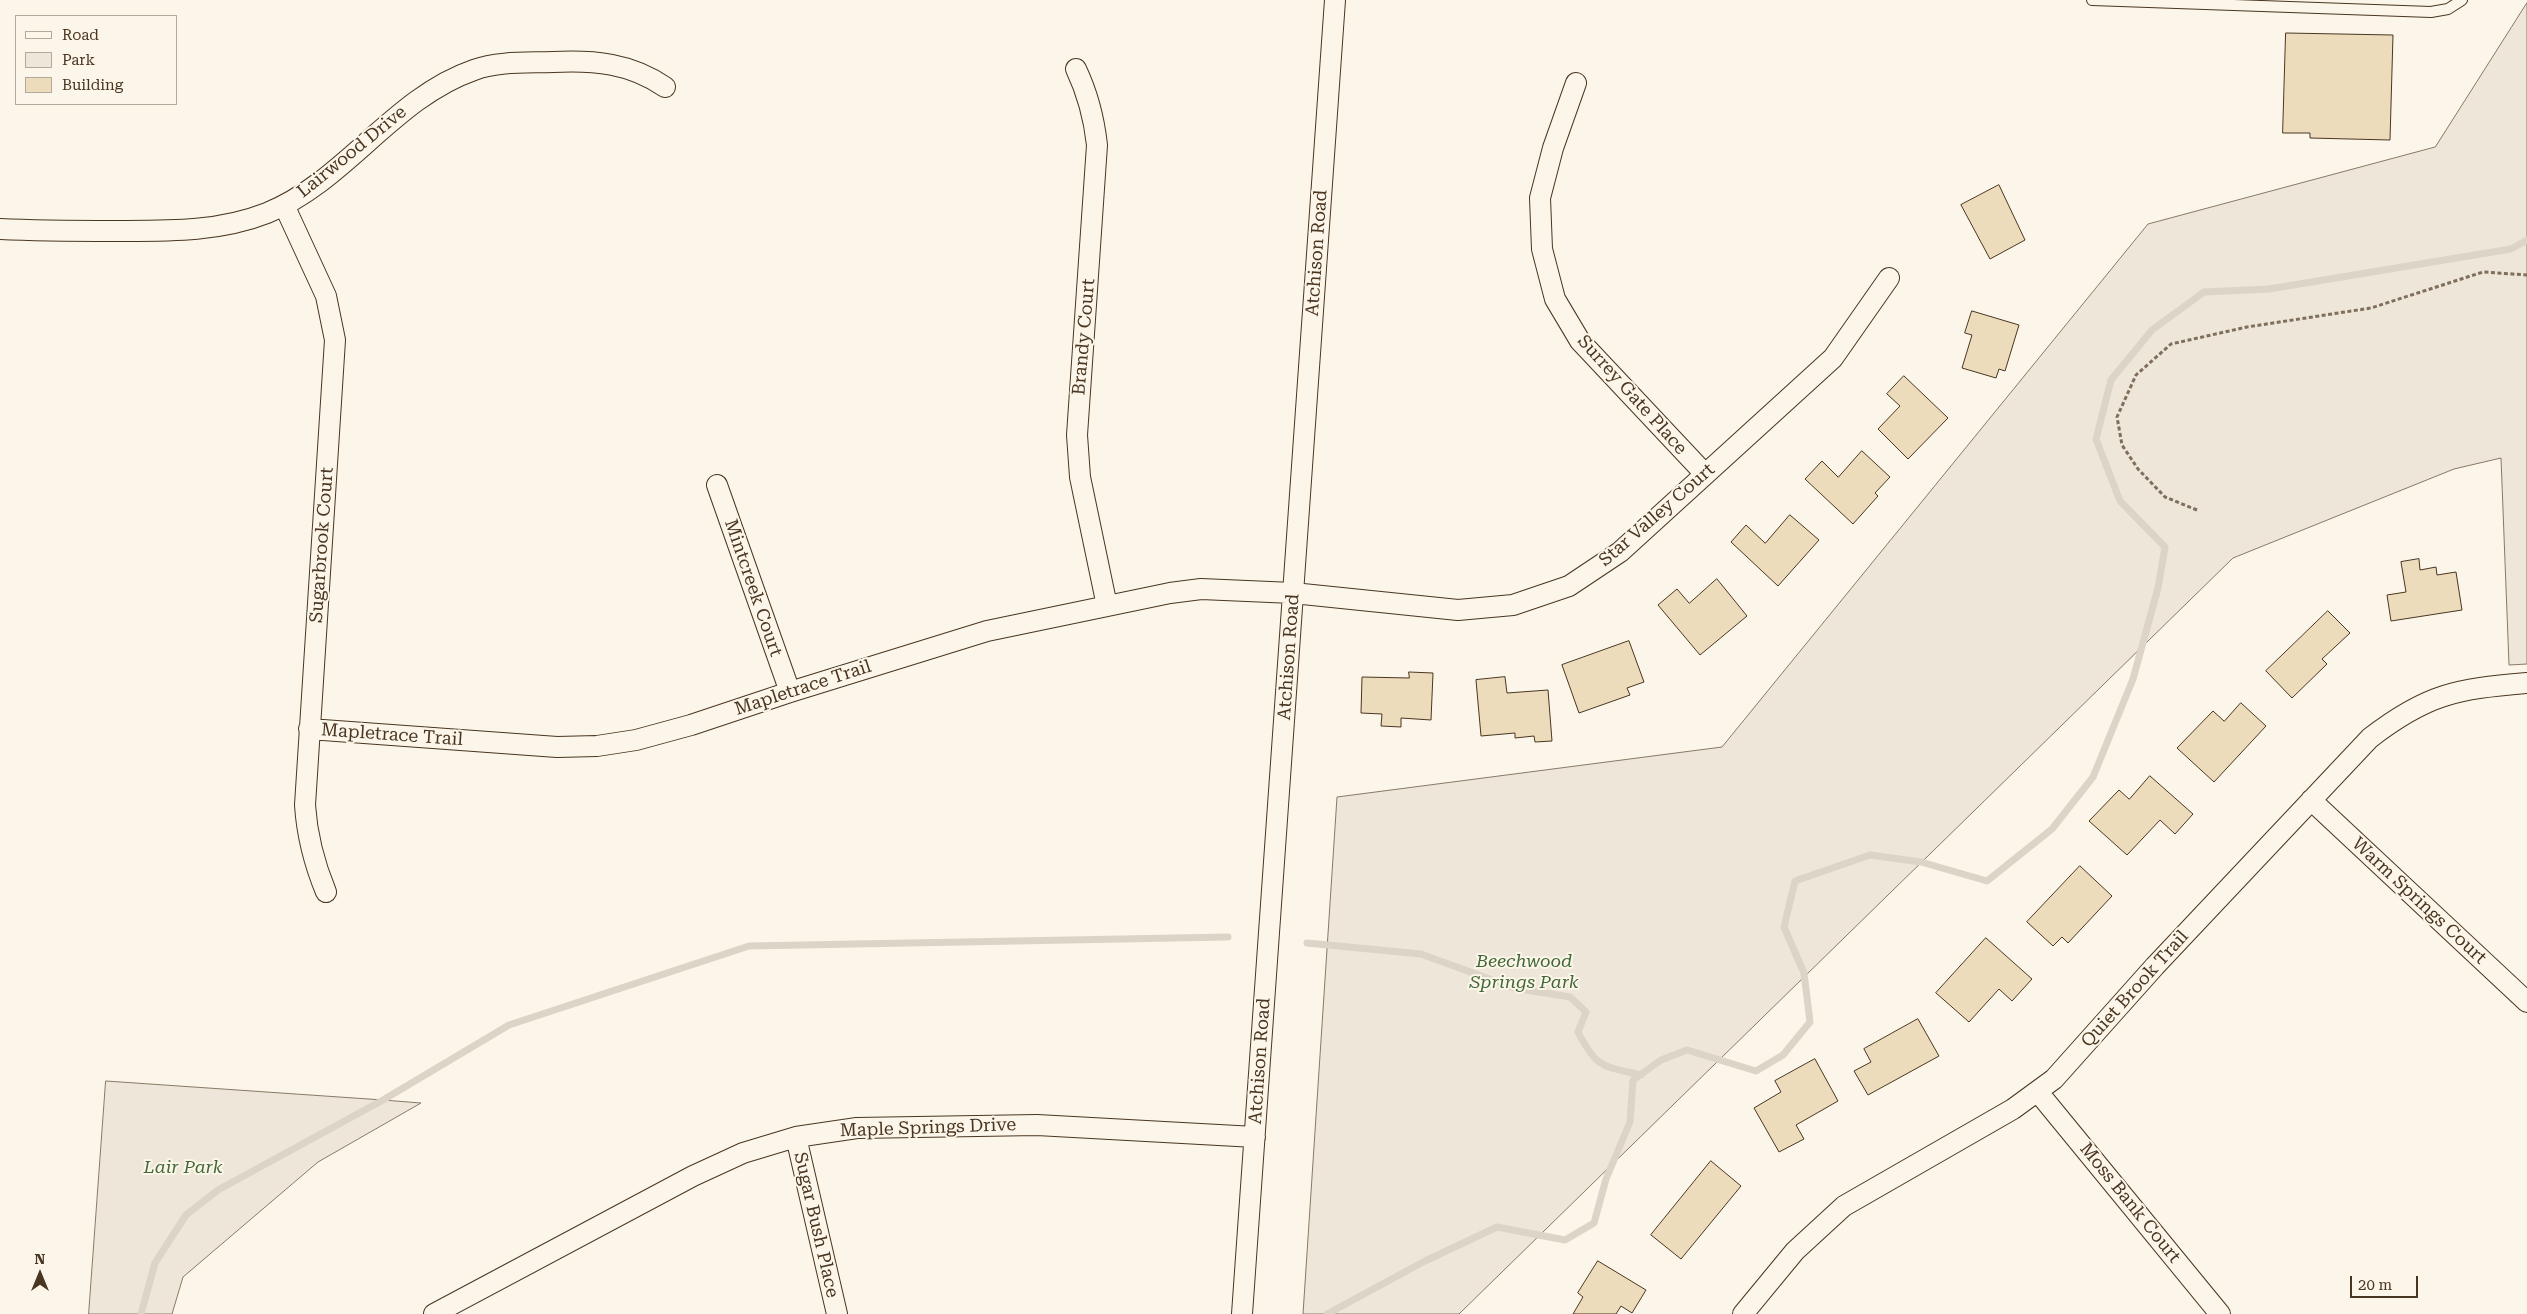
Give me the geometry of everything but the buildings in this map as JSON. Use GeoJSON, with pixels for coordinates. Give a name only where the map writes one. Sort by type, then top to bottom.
{"type":"FeatureCollection","features":[{"type":"Feature","properties":{"kind":"street","name":"Atchison Road"},"geometry":{"type":"LineString","coordinates":[[1242,1314],[1334,0]]}},
{"type":"Feature","properties":{"kind":"street","name":"Lairwood Drive"},"geometry":{"type":"LineString","coordinates":[[0,229],[39,231],[184,230],[232,224],[284,205],[312,189],[414,102],[450,80],[476,69],[498,64],[603,62],[634,70],[665,87]]}},
{"type":"Feature","properties":{"kind":"street","name":"Brandy Court"},"geometry":{"type":"LineString","coordinates":[[1076,69],[1086,90],[1094,117],[1097,145],[1077,435],[1080,477],[1107,606]]}},
{"type":"Feature","properties":{"kind":"street","name":"Surrey Gate Place"},"geometry":{"type":"LineString","coordinates":[[1576,82],[1552,148],[1540,198],[1542,249],[1556,299],[1580,341],[1704,474]]}},
{"type":"Feature","properties":{"kind":"street","name":"Sugarbrook Court"},"geometry":{"type":"LineString","coordinates":[[284,205],[326,296],[335,340],[305,805],[307,834],[314,865],[326,892]]}},
{"type":"Feature","properties":{"kind":"street","name":"Star Valley Court"},"geometry":{"type":"LineString","coordinates":[[1293,593],[1458,610],[1513,606],[1568,586],[1620,552],[1833,358],[1889,278]]}},
{"type":"Feature","properties":{"kind":"street","name":"Mintcreek Court"},"geometry":{"type":"LineString","coordinates":[[717,485],[790,692]]}},
{"type":"Feature","properties":{"kind":"street","name":"Mapletrace Trail"},"geometry":{"type":"LineString","coordinates":[[310,729],[557,747],[597,746],[636,740],[691,725],[987,631],[1201,589],[1293,593]]}},
{"type":"Feature","properties":{"kind":"street","name":"Quiet Brook Trail"},"geometry":{"type":"LineString","coordinates":[[1743,1314],[1795,1251],[1844,1206],[2014,1109],[2054,1079],[2155,966],[2370,738],[2398,716],[2445,694],[2474,687],[2527,683]]}},
{"type":"Feature","properties":{"kind":"street","name":"Warm Springs Court"},"geometry":{"type":"LineString","coordinates":[[2311,800],[2527,1002]]}},
{"type":"Feature","properties":{"kind":"street","name":"Moss Bank Court"},"geometry":{"type":"LineString","coordinates":[[2038,1092],[2220,1314]]}},
{"type":"Feature","properties":{"kind":"street","name":"Maple Springs Drive"},"geometry":{"type":"LineString","coordinates":[[434,1314],[693,1176],[743,1153],[796,1137],[857,1128],[1037,1125],[1255,1137]]}},
{"type":"Feature","properties":{"kind":"street","name":"Sugar Bush Place"},"geometry":{"type":"LineString","coordinates":[[796,1137],[837,1314]]}},
{"type":"Feature","properties":{"kind":"lane"},"geometry":{"type":"LineString","coordinates":[[2092,0],[2431,12],[2448,9],[2462,0]]}},
{"type":"Feature","properties":{"kind":"path"},"geometry":{"type":"LineString","coordinates":[[2197,510],[2165,497],[2138,469],[2122,446],[2117,417],[2136,376],[2171,344],[2247,326],[2371,308],[2483,272],[2527,275]]}},
{"type":"Feature","properties":{"kind":"green space","name":"Beechwood Springs Park"},"geometry":{"type":"Polygon","coordinates":[[[2527,3],[2527,664],[2509,665],[2501,458],[2454,469],[2233,558],[1459,1314],[1303,1314],[1337,797],[1722,747],[2148,224],[2435,147],[2527,3]]]}},
{"type":"Feature","properties":{"kind":"green space","name":"Lair Park"},"geometry":{"type":"Polygon","coordinates":[[[106,1081],[421,1103],[318,1162],[183,1277],[172,1314],[89,1314],[106,1081]]]}},
{"type":"Feature","properties":{"kind":"waterway"},"geometry":{"type":"LineString","coordinates":[[1327,1314],[1425,1261],[1497,1227],[1565,1240],[1594,1223],[1606,1179],[1630,1122],[1633,1080],[1661,1060],[1687,1050],[1756,1071],[1783,1055],[1810,1022],[1804,973],[1784,927],[1795,881],[1870,855],[1921,862],[1987,881],[2052,829],[2093,777],[2133,679],[2158,588],[2165,547],[2120,501],[2096,439],[2111,380],[2152,330],[2204,292],[2269,289],[2511,249],[2527,240]]}},
{"type":"Feature","properties":{"kind":"waterway"},"geometry":{"type":"LineString","coordinates":[[141,1314],[155,1263],[186,1215],[218,1190],[383,1100],[509,1025],[749,946],[1228,937]]}},
{"type":"Feature","properties":{"kind":"waterway"},"geometry":{"type":"LineString","coordinates":[[1307,943],[1421,954],[1514,988],[1570,997],[1586,1012],[1578,1032],[1596,1059],[1609,1067],[1641,1075]]}}]}
